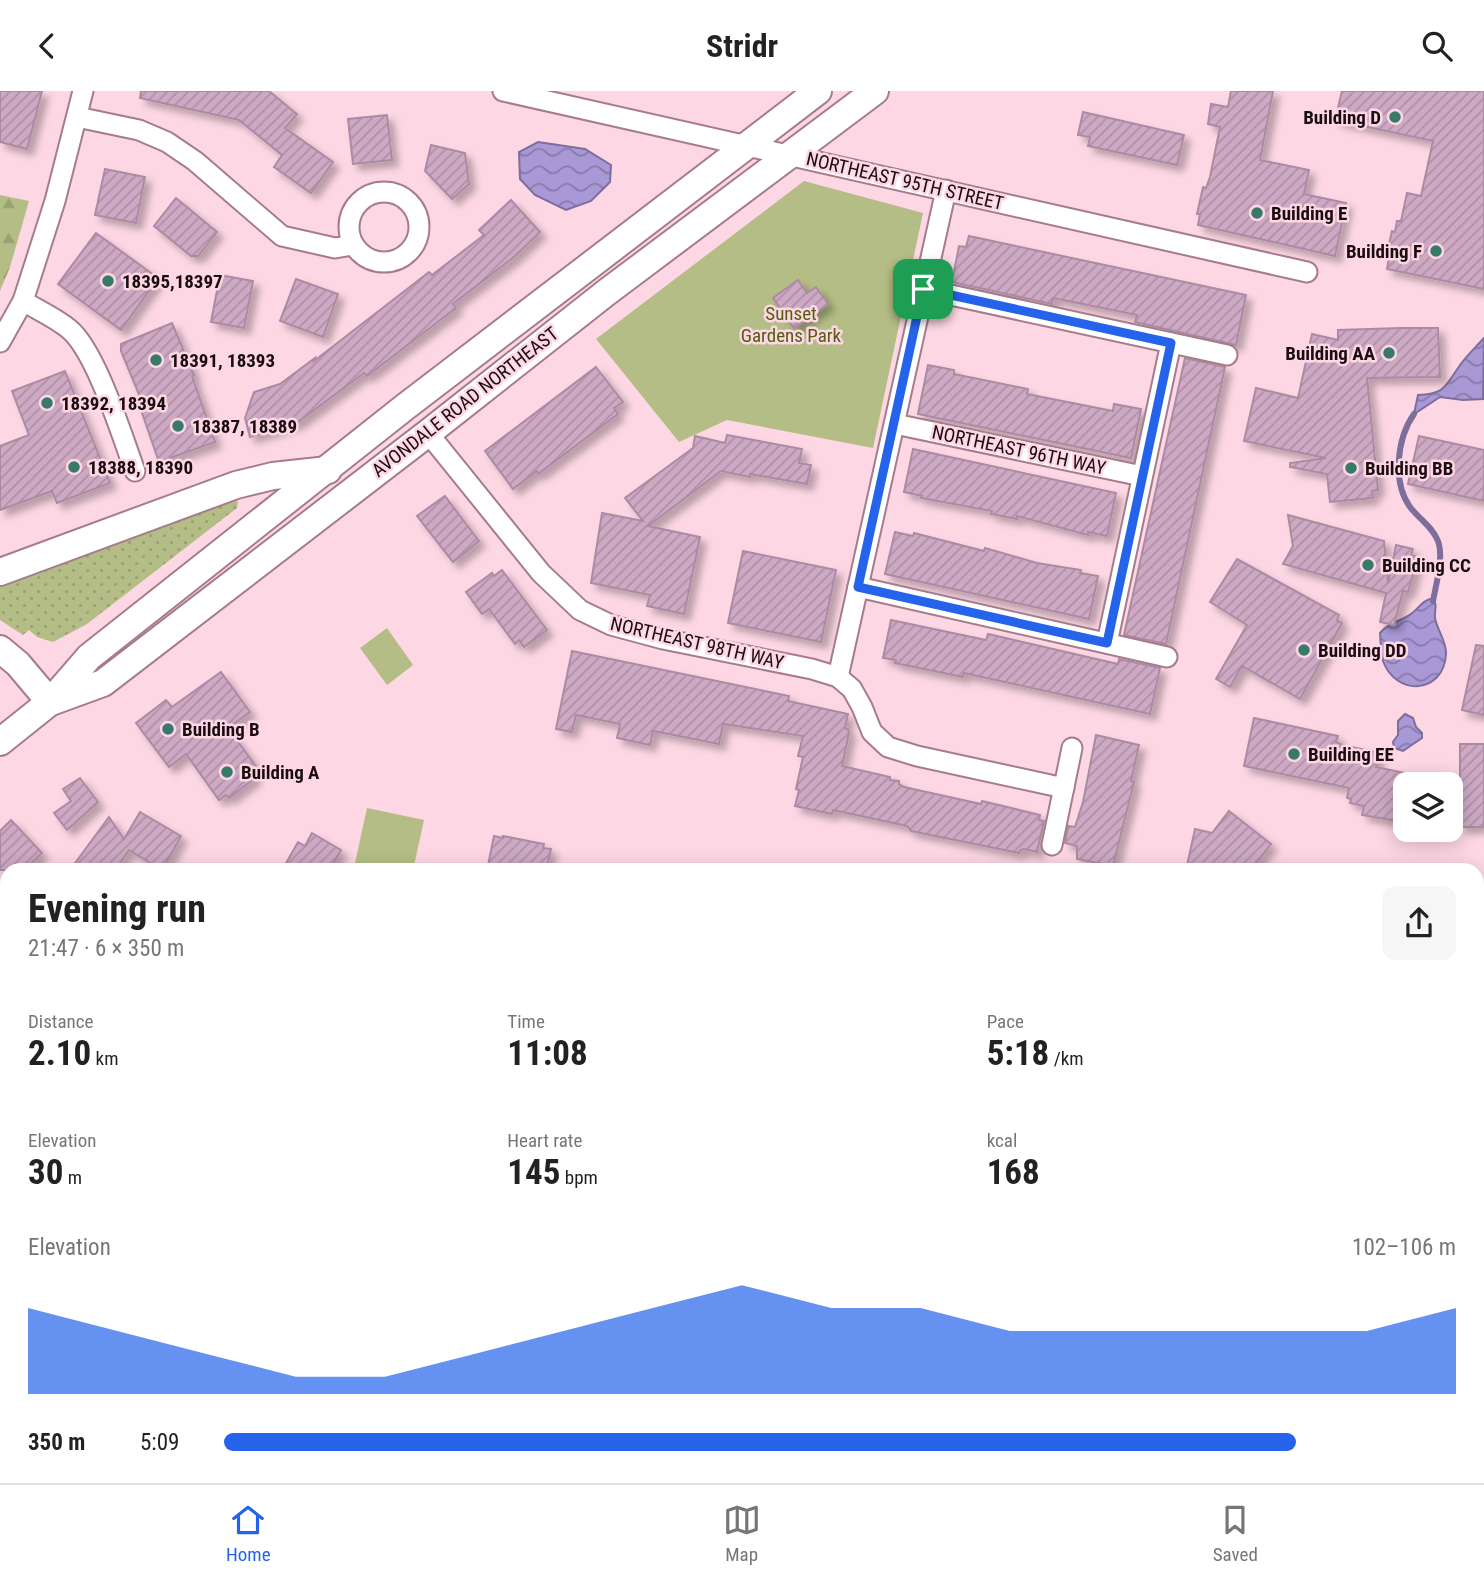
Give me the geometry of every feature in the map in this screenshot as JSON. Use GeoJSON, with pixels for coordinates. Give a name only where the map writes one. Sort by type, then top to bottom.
{"type":"FeatureCollection","features":[{"type":"Feature","properties":{"kind":"main road","name":"AVONDALE ROAD NORTHEAST"},"geometry":{"type":"LineString","coordinates":[[0,742],[50,702],[89,657],[465,362],[818,91]]}},
{"type":"Feature","properties":{"kind":"main road","name":"AVONDALE ROAD NORTHEAST"},"geometry":{"type":"LineString","coordinates":[[50,702],[103,683],[587,307],[875,91]]}},
{"type":"Feature","properties":{"kind":"main road"},"geometry":{"type":"LineString","coordinates":[[428,433],[426,418],[458,386],[465,362]]}},
{"type":"Feature","properties":{"kind":"main road"},"geometry":{"type":"LineString","coordinates":[[0,572],[236,485],[273,476],[328,470]]}},
{"type":"Feature","properties":{"kind":"main road"},"geometry":{"type":"LineString","coordinates":[[0,649],[18,664],[50,702]]}},
{"type":"Feature","properties":{"kind":"street"},"geometry":{"type":"LineString","coordinates":[[0,342],[23,301],[55,201],[83,91]]}},
{"type":"Feature","properties":{"kind":"street","name":"NORTHEAST 95TH STREET"},"geometry":{"type":"LineString","coordinates":[[503,91],[1307,272]]}},
{"type":"Feature","properties":{"kind":"street"},"geometry":{"type":"LineString","coordinates":[[77,117],[139,130],[167,142],[195,161],[282,236],[335,248],[354,244]]}},
{"type":"Feature","properties":{"kind":"street"},"geometry":{"type":"LineString","coordinates":[[946,190],[838,677],[852,689],[872,732],[888,747],[1064,789]]}},
{"type":"Feature","properties":{"kind":"street"},"geometry":{"type":"LineString","coordinates":[[923,289],[1227,355]]}},
{"type":"Feature","properties":{"kind":"street"},"geometry":{"type":"LineString","coordinates":[[23,301],[70,329],[83,345],[93,362],[135,471]]}},
{"type":"Feature","properties":{"kind":"street"},"geometry":{"type":"LineString","coordinates":[[1107,643],[1171,343]]}},
{"type":"Feature","properties":{"kind":"street","name":"NORTHEAST 96TH WAY"},"geometry":{"type":"LineString","coordinates":[[895,424],[1142,476]]}},
{"type":"Feature","properties":{"kind":"street","name":"NORTHEAST 98TH WAY"},"geometry":{"type":"LineString","coordinates":[[428,433],[541,573],[580,610],[611,625],[663,639],[813,669],[838,677]]}},
{"type":"Feature","properties":{"kind":"street"},"geometry":{"type":"LineString","coordinates":[[858,587],[1167,656]]}},
{"type":"Feature","properties":{"kind":"street"},"geometry":{"type":"LineString","coordinates":[[1052,845],[1072,748]]}},
{"type":"Feature","properties":{"kind":"green space","name":"Sunset Gardens Park"},"geometry":{"type":"Polygon","coordinates":[[[804,181],[923,213],[873,448],[727,420],[679,442],[596,339],[804,181]]]}},
{"type":"Feature","properties":{"kind":"green space"},"geometry":{"type":"Polygon","coordinates":[[[0,195],[29,201],[10,267],[0,291],[0,195]]]}},
{"type":"Feature","properties":{"kind":"green space"},"geometry":{"type":"Polygon","coordinates":[[[234,499],[238,502],[237,508],[87,624],[53,642],[37,637],[29,630],[23,635],[0,620],[0,579],[234,499]]]}},
{"type":"Feature","properties":{"kind":"green space"},"geometry":{"type":"Polygon","coordinates":[[[387,628],[413,665],[387,685],[360,648],[387,628]]]}},
{"type":"Feature","properties":{"kind":"green space"},"geometry":{"type":"Polygon","coordinates":[[[367,808],[424,820],[415,863],[355,863],[367,808]]]}},
{"type":"Feature","properties":{"kind":"water"},"geometry":{"type":"Polygon","coordinates":[[[538,142],[585,149],[611,165],[610,182],[591,201],[566,210],[535,195],[520,179],[519,152],[538,142]]]}},
{"type":"Feature","properties":{"kind":"water"},"geometry":{"type":"Polygon","coordinates":[[[1484,338],[1483,399],[1440,397],[1414,414],[1418,395],[1442,389],[1484,338]]]}},
{"type":"Feature","properties":{"kind":"water"},"geometry":{"type":"Polygon","coordinates":[[[1430,599],[1435,602],[1435,618],[1446,649],[1443,667],[1429,683],[1408,685],[1389,673],[1383,661],[1380,633],[1430,599]]]}},
{"type":"Feature","properties":{"kind":"water"},"geometry":{"type":"Polygon","coordinates":[[[1405,714],[1413,718],[1422,738],[1403,751],[1394,748],[1393,742],[1398,735],[1398,721],[1405,714]]]}},
{"type":"Feature","properties":{"kind":"building"},"geometry":{"type":"Polygon","coordinates":[[[0,91],[42,91],[27,149],[0,142],[0,91]]]}},
{"type":"Feature","properties":{"kind":"building"},"geometry":{"type":"Polygon","coordinates":[[[141,91],[269,91],[297,114],[285,128],[333,162],[311,193],[274,167],[282,155],[239,120],[140,98],[141,91]]]}},
{"type":"Feature","properties":{"kind":"building"},"geometry":{"type":"Polygon","coordinates":[[[1231,91],[1273,91],[1260,160],[1309,170],[1304,194],[1346,203],[1335,256],[1198,225],[1200,214],[1197,214],[1203,187],[1206,188],[1210,177],[1220,127],[1208,124],[1211,104],[1228,107],[1231,91]]]}},
{"type":"Feature","properties":{"kind":"building"},"geometry":{"type":"Polygon","coordinates":[[[1342,91],[1484,91],[1484,289],[1387,269],[1389,258],[1386,257],[1392,231],[1395,232],[1397,221],[1401,221],[1407,193],[1421,196],[1433,141],[1335,120],[1342,91]]]}},
{"type":"Feature","properties":{"kind":"building"},"geometry":{"type":"Polygon","coordinates":[[[1083,112],[1184,135],[1177,165],[1088,146],[1090,137],[1078,135],[1083,112]]]}},
{"type":"Feature","properties":{"kind":"building"},"geometry":{"type":"Polygon","coordinates":[[[387,115],[392,160],[353,164],[348,119],[387,115]]]}},
{"type":"Feature","properties":{"kind":"building"},"geometry":{"type":"Polygon","coordinates":[[[431,145],[465,153],[469,184],[452,199],[425,171],[431,145]]]}},
{"type":"Feature","properties":{"kind":"building"},"geometry":{"type":"Polygon","coordinates":[[[105,169],[145,177],[136,223],[95,215],[105,169]]]}},
{"type":"Feature","properties":{"kind":"building"},"geometry":{"type":"Polygon","coordinates":[[[176,198],[217,232],[198,256],[191,256],[154,226],[176,198]]]}},
{"type":"Feature","properties":{"kind":"building"},"geometry":{"type":"Polygon","coordinates":[[[511,200],[540,232],[514,257],[453,304],[456,308],[367,376],[364,373],[298,422],[250,437],[245,418],[254,392],[280,384],[429,272],[432,275],[484,235],[479,230],[511,200]]]}},
{"type":"Feature","properties":{"kind":"building","name":"18395,18397"},"geometry":{"type":"Polygon","coordinates":[[[96,233],[158,278],[121,330],[58,284],[96,233]]]}},
{"type":"Feature","properties":{"kind":"building"},"geometry":{"type":"Polygon","coordinates":[[[969,236],[1246,295],[1236,345],[1135,322],[1137,315],[1053,298],[1052,304],[952,282],[959,246],[966,247],[969,236]]]}},
{"type":"Feature","properties":{"kind":"building"},"geometry":{"type":"Polygon","coordinates":[[[220,275],[253,281],[244,328],[211,322],[220,275]]]}},
{"type":"Feature","properties":{"kind":"building"},"geometry":{"type":"Polygon","coordinates":[[[296,279],[338,294],[323,337],[280,321],[296,279]]]}},
{"type":"Feature","properties":{"kind":"building"},"geometry":{"type":"Polygon","coordinates":[[[798,280],[807,293],[816,287],[828,304],[794,328],[773,298],[798,280]]]}},
{"type":"Feature","properties":{"kind":"building"},"geometry":{"type":"Polygon","coordinates":[[[172,323],[194,375],[192,376],[215,442],[159,462],[141,410],[145,409],[121,351],[121,344],[172,323]]]}},
{"type":"Feature","properties":{"kind":"building"},"geometry":{"type":"Polygon","coordinates":[[[1438,328],[1440,377],[1367,378],[1378,490],[1372,491],[1373,498],[1330,502],[1327,474],[1290,467],[1290,463],[1326,458],[1244,441],[1256,388],[1298,398],[1312,334],[1338,340],[1338,330],[1438,328]]]}},
{"type":"Feature","properties":{"kind":"building"},"geometry":{"type":"Polygon","coordinates":[[[1185,358],[1225,367],[1166,644],[1124,635],[1185,358]]]}},
{"type":"Feature","properties":{"kind":"building"},"geometry":{"type":"Polygon","coordinates":[[[928,365],[954,370],[954,374],[1028,389],[1027,394],[1113,411],[1114,404],[1141,409],[1131,458],[918,414],[928,365]]]}},
{"type":"Feature","properties":{"kind":"building"},"geometry":{"type":"Polygon","coordinates":[[[596,367],[623,402],[614,408],[618,414],[538,474],[537,471],[513,489],[485,451],[596,367]]]}},
{"type":"Feature","properties":{"kind":"building"},"geometry":{"type":"Polygon","coordinates":[[[65,371],[110,483],[57,503],[52,491],[0,510],[0,446],[29,435],[12,391],[65,371]]]}},
{"type":"Feature","properties":{"kind":"building"},"geometry":{"type":"Polygon","coordinates":[[[727,435],[802,449],[799,463],[811,465],[807,484],[721,471],[648,526],[700,537],[684,614],[647,606],[650,595],[591,583],[602,513],[643,521],[625,498],[693,448],[695,436],[725,443],[727,435]]]}},
{"type":"Feature","properties":{"kind":"building"},"geometry":{"type":"Polygon","coordinates":[[[1419,436],[1484,450],[1484,501],[1408,484],[1419,436]]]}},
{"type":"Feature","properties":{"kind":"building"},"geometry":{"type":"Polygon","coordinates":[[[913,449],[1116,493],[1107,536],[1088,532],[1088,535],[1017,516],[1017,519],[991,514],[992,511],[921,498],[922,496],[904,492],[913,449]]]}},
{"type":"Feature","properties":{"kind":"building"},"geometry":{"type":"Polygon","coordinates":[[[445,496],[479,541],[453,562],[417,516],[445,496]]]}},
{"type":"Feature","properties":{"kind":"building","name":"Building CC"},"geometry":{"type":"Polygon","coordinates":[[[1288,515],[1384,541],[1388,583],[1396,545],[1413,549],[1411,555],[1418,557],[1408,592],[1403,591],[1394,625],[1380,622],[1386,593],[1283,564],[1293,546],[1288,515]]]}},
{"type":"Feature","properties":{"kind":"building"},"geometry":{"type":"Polygon","coordinates":[[[895,532],[913,536],[914,533],[984,551],[985,548],[1098,576],[1089,619],[885,574],[895,532]]]}},
{"type":"Feature","properties":{"kind":"building"},"geometry":{"type":"Polygon","coordinates":[[[743,551],[836,570],[821,642],[728,623],[743,551]]]}},
{"type":"Feature","properties":{"kind":"building"},"geometry":{"type":"Polygon","coordinates":[[[1237,559],[1339,615],[1337,620],[1342,623],[1300,699],[1242,666],[1230,687],[1216,679],[1247,625],[1210,602],[1237,559]]]}},
{"type":"Feature","properties":{"kind":"building"},"geometry":{"type":"Polygon","coordinates":[[[502,570],[547,630],[524,647],[519,640],[515,644],[489,609],[482,614],[466,592],[492,573],[494,576],[502,570]]]}},
{"type":"Feature","properties":{"kind":"building"},"geometry":{"type":"Polygon","coordinates":[[[891,620],[986,640],[988,634],[1118,664],[1119,659],[1160,668],[1150,714],[964,673],[963,677],[895,663],[896,660],[883,658],[891,620]]]}},
{"type":"Feature","properties":{"kind":"building"},"geometry":{"type":"Polygon","coordinates":[[[1476,645],[1484,646],[1484,715],[1462,710],[1476,645]]]}},
{"type":"Feature","properties":{"kind":"building"},"geometry":{"type":"Polygon","coordinates":[[[572,651],[789,696],[788,701],[848,714],[845,728],[849,733],[842,766],[890,777],[890,780],[899,781],[904,787],[1040,815],[1039,820],[1044,821],[1037,852],[1024,849],[1019,853],[911,831],[907,826],[833,810],[832,814],[795,806],[803,757],[798,756],[803,736],[723,724],[719,744],[653,731],[650,745],[617,738],[620,724],[576,715],[572,732],[556,729],[572,651]]]}},
{"type":"Feature","properties":{"kind":"building"},"geometry":{"type":"Polygon","coordinates":[[[221,672],[250,712],[228,728],[258,769],[251,774],[255,778],[229,798],[226,795],[219,800],[186,754],[169,767],[136,723],[166,700],[172,707],[221,672]]]}},
{"type":"Feature","properties":{"kind":"building"},"geometry":{"type":"Polygon","coordinates":[[[1254,718],[1338,736],[1336,742],[1343,745],[1379,753],[1376,767],[1400,772],[1393,772],[1393,820],[1362,815],[1364,806],[1350,803],[1351,799],[1347,798],[1349,788],[1244,766],[1254,718]]]}},
{"type":"Feature","properties":{"kind":"building"},"geometry":{"type":"Polygon","coordinates":[[[1096,735],[1139,745],[1131,781],[1134,782],[1114,863],[1077,859],[1077,846],[1065,843],[1068,826],[1075,827],[1083,802],[1096,735]]]}},
{"type":"Feature","properties":{"kind":"building"},"geometry":{"type":"Polygon","coordinates":[[[1460,744],[1484,744],[1484,827],[1463,827],[1463,772],[1460,772],[1460,744]]]}},
{"type":"Feature","properties":{"kind":"building"},"geometry":{"type":"Polygon","coordinates":[[[80,778],[98,802],[67,830],[54,813],[71,801],[63,789],[80,778]]]}},
{"type":"Feature","properties":{"kind":"building"},"geometry":{"type":"Polygon","coordinates":[[[1229,811],[1271,844],[1256,863],[1188,863],[1195,829],[1212,833],[1229,811]]]}},
{"type":"Feature","properties":{"kind":"building"},"geometry":{"type":"Polygon","coordinates":[[[140,812],[181,836],[166,863],[150,863],[129,850],[120,863],[75,863],[109,817],[124,839],[140,812]]]}},
{"type":"Feature","properties":{"kind":"building"},"geometry":{"type":"Polygon","coordinates":[[[11,820],[42,853],[31,863],[0,863],[0,831],[11,820]]]}},
{"type":"Feature","properties":{"kind":"building"},"geometry":{"type":"Polygon","coordinates":[[[312,833],[341,850],[334,863],[286,863],[298,842],[305,846],[312,833]]]}},
{"type":"Feature","properties":{"kind":"building"},"geometry":{"type":"Polygon","coordinates":[[[494,836],[544,844],[543,848],[551,849],[548,863],[488,863],[494,836]]]}},
{"type":"Feature","properties":{"kind":"waterway"},"geometry":{"type":"LineString","coordinates":[[1414,414],[1404,435],[1399,473],[1404,497],[1429,527],[1440,547],[1433,601]]}},
{"type":"Feature","properties":{"kind":"place","name":"Building D"},"geometry":{"type":"Point","coordinates":[1395,117]}},
{"type":"Feature","properties":{"kind":"place","name":"Building E"},"geometry":{"type":"Point","coordinates":[1257,213]}},
{"type":"Feature","properties":{"kind":"place","name":"Building F"},"geometry":{"type":"Point","coordinates":[1436,251]}},
{"type":"Feature","properties":{"kind":"place","name":"18395,18397"},"geometry":{"type":"Point","coordinates":[108,281]}},
{"type":"Feature","properties":{"kind":"place","name":"Building AA"},"geometry":{"type":"Point","coordinates":[1389,353]}},
{"type":"Feature","properties":{"kind":"place","name":"18391, 18393"},"geometry":{"type":"Point","coordinates":[156,360]}},
{"type":"Feature","properties":{"kind":"place","name":"18392, 18394"},"geometry":{"type":"Point","coordinates":[47,403]}},
{"type":"Feature","properties":{"kind":"place","name":"18387, 18389"},"geometry":{"type":"Point","coordinates":[178,426]}},
{"type":"Feature","properties":{"kind":"place","name":"18388, 18390"},"geometry":{"type":"Point","coordinates":[74,467]}},
{"type":"Feature","properties":{"kind":"place","name":"Building BB"},"geometry":{"type":"Point","coordinates":[1351,468]}},
{"type":"Feature","properties":{"kind":"place","name":"Building CC"},"geometry":{"type":"Point","coordinates":[1368,565]}},
{"type":"Feature","properties":{"kind":"place","name":"Building DD"},"geometry":{"type":"Point","coordinates":[1304,650]}},
{"type":"Feature","properties":{"kind":"place","name":"Building B"},"geometry":{"type":"Point","coordinates":[168,729]}},
{"type":"Feature","properties":{"kind":"place","name":"Building EE"},"geometry":{"type":"Point","coordinates":[1294,754]}},
{"type":"Feature","properties":{"kind":"place","name":"Building A"},"geometry":{"type":"Point","coordinates":[227,772]}},
{"type":"Feature","properties":{"kind":"route"},"geometry":{"type":"LineString","coordinates":[[923,289],[1171,343],[1107,643],[858,587],[923,289]]}}]}
